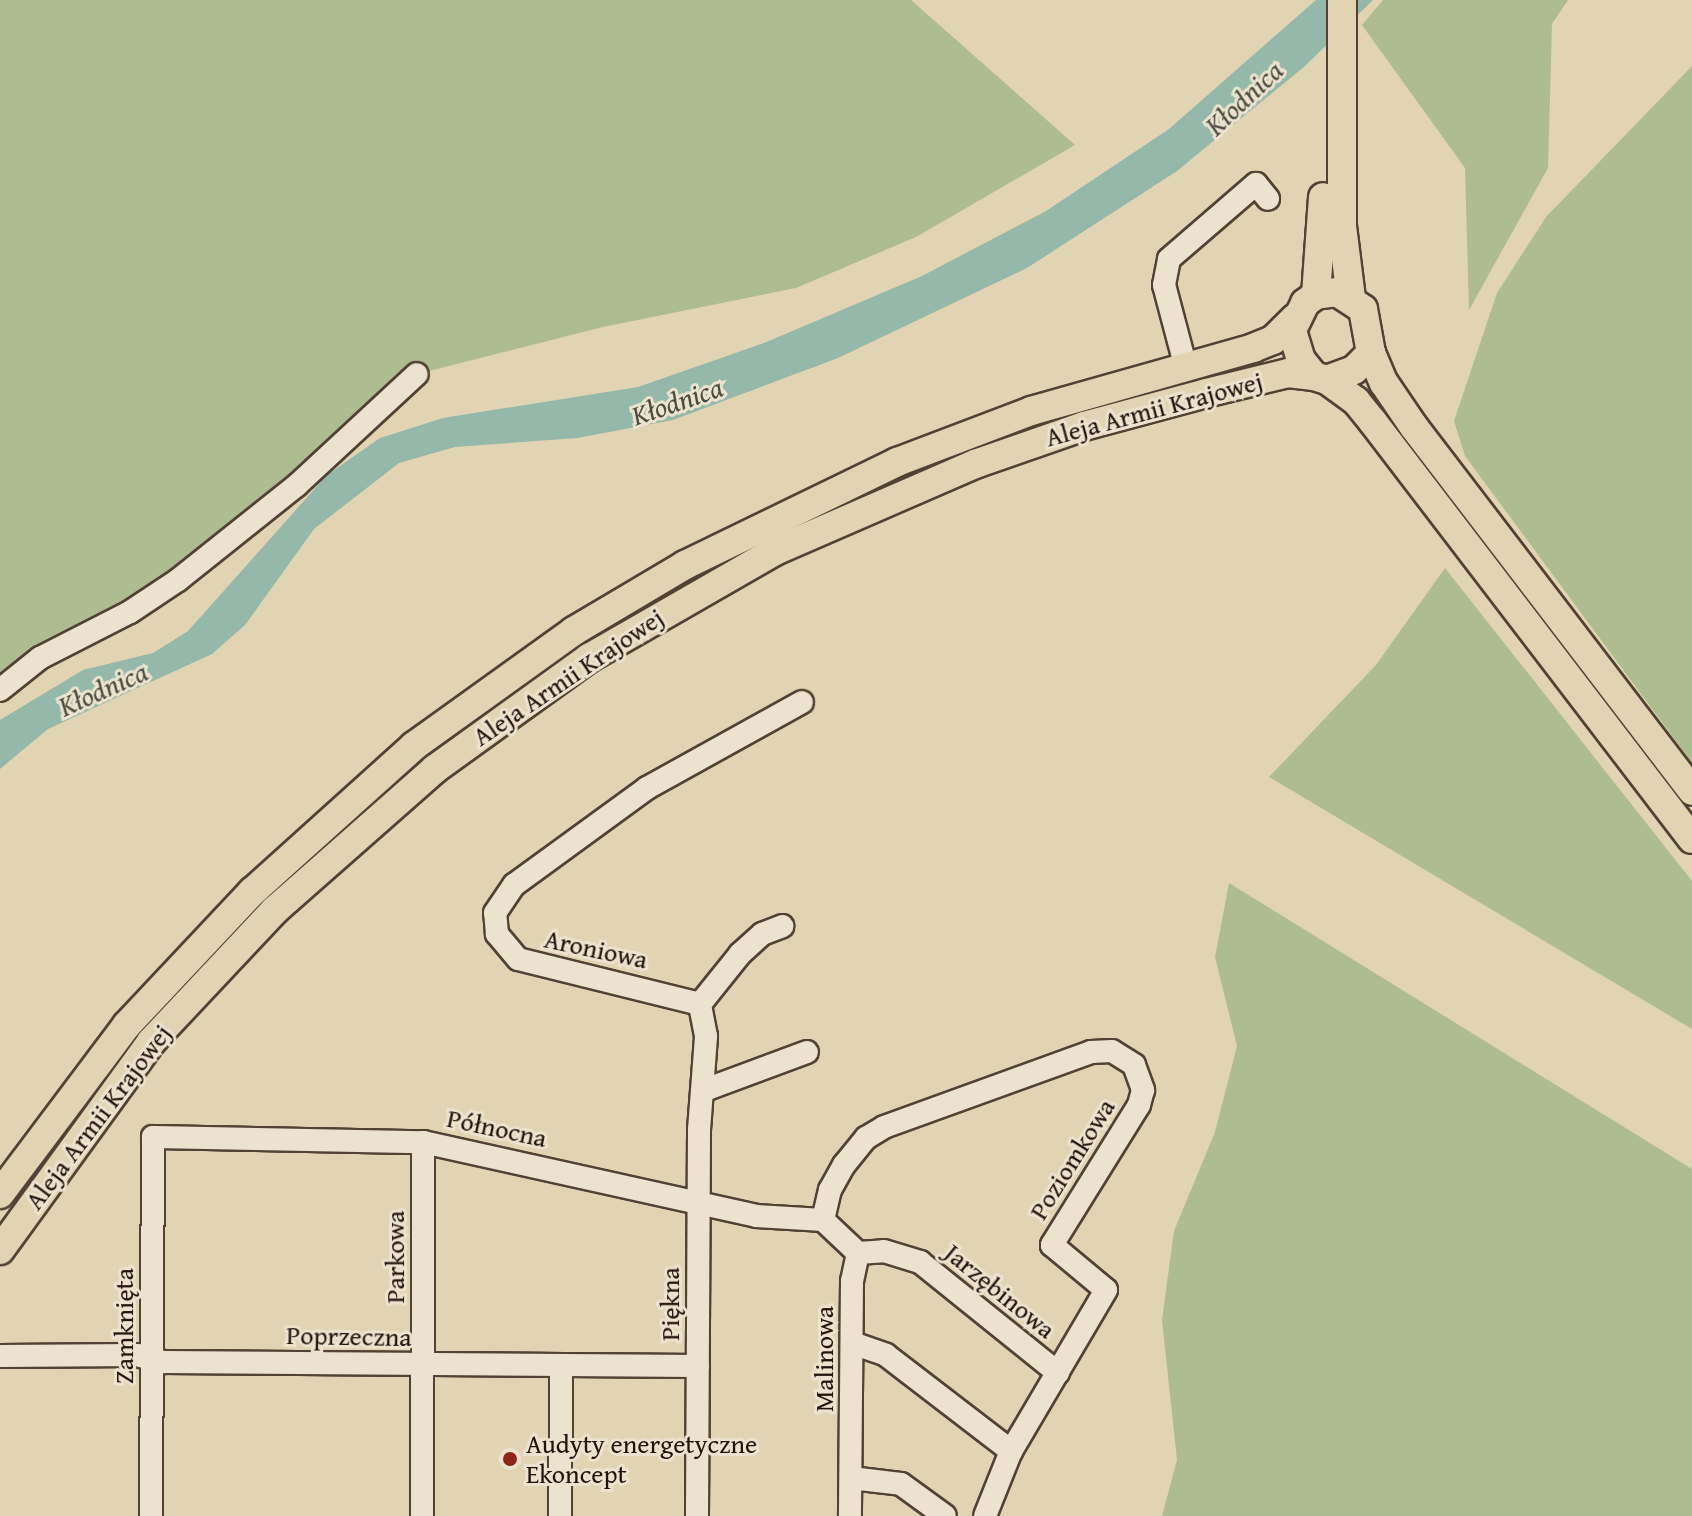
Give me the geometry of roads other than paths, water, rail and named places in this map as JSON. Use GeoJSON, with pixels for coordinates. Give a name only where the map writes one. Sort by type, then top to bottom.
{"type":"FeatureCollection","features":[{"type":"Feature","properties":{"kind":"main road"},"geometry":{"type":"LineString","coordinates":[[1324,0],[1343,259],[1351,298]]}},
{"type":"Feature","properties":{"kind":"main road"},"geometry":{"type":"LineString","coordinates":[[1342,0],[1316,295],[1294,319],[1295,348],[1321,378],[1365,412],[1692,839]]}},
{"type":"Feature","properties":{"kind":"main road"},"geometry":{"type":"LineString","coordinates":[[1316,295],[1337,292],[1351,298],[1367,316],[1371,353],[1384,383],[1414,427],[1692,791]]}},
{"type":"Feature","properties":{"kind":"main road","name":"Aleja Armii Krajowej"},"geometry":{"type":"LineString","coordinates":[[0,1194],[127,1025],[252,892],[414,746],[574,631],[685,565],[869,474],[1031,411],[1273,340],[1294,319]]}},
{"type":"Feature","properties":{"kind":"main road"},"geometry":{"type":"LineString","coordinates":[[1321,378],[1354,370],[1371,353]]}},
{"type":"Feature","properties":{"kind":"main road","name":"Aleja Armii Krajowej"},"geometry":{"type":"LineString","coordinates":[[0,1250],[151,1042],[275,910],[435,769],[589,658],[777,550],[961,469],[1084,426],[1160,405],[1288,373],[1321,378]]}},
{"type":"Feature","properties":{"kind":"street"},"geometry":{"type":"LineString","coordinates":[[1186,368],[1164,285],[1169,259],[1256,184],[1268,199]]}},
{"type":"Feature","properties":{"kind":"street"},"geometry":{"type":"LineString","coordinates":[[0,690],[40,658],[130,612],[178,580],[297,485],[417,374]]}},
{"type":"Feature","properties":{"kind":"street","name":"Aroniowa"},"geometry":{"type":"LineString","coordinates":[[700,1004],[518,959],[497,934],[495,913],[514,885],[647,788],[802,702]]}},
{"type":"Feature","properties":{"kind":"street"},"geometry":{"type":"LineString","coordinates":[[783,926],[762,934],[740,954],[700,1004],[706,1036],[702,1091],[807,1052]]}},
{"type":"Feature","properties":{"kind":"street","name":"Poziomkowa"},"geometry":{"type":"LineString","coordinates":[[823,1220],[830,1190],[844,1165],[866,1138],[884,1127],[1091,1052],[1124,1056],[1142,1081],[1139,1105],[1052,1245],[1106,1290],[1011,1451],[985,1516]]}},
{"type":"Feature","properties":{"kind":"street","name":"Piękna"},"geometry":{"type":"LineString","coordinates":[[697,1516],[698,1202],[702,1091]]}},
{"type":"Feature","properties":{"kind":"street","name":"Północna"},"geometry":{"type":"LineString","coordinates":[[153,1137],[423,1142],[756,1216],[823,1220]]}},
{"type":"Feature","properties":{"kind":"street","name":"Zamknięta"},"geometry":{"type":"LineString","coordinates":[[151,1516],[153,1137]]}},
{"type":"Feature","properties":{"kind":"street","name":"Parkowa"},"geometry":{"type":"LineString","coordinates":[[422,1516],[423,1142]]}},
{"type":"Feature","properties":{"kind":"street"},"geometry":{"type":"LineString","coordinates":[[823,1220],[858,1253]]}},
{"type":"Feature","properties":{"kind":"street","name":"Jarzębinowa"},"geometry":{"type":"LineString","coordinates":[[858,1253],[884,1251],[920,1262],[1058,1373]]}},
{"type":"Feature","properties":{"kind":"street","name":"Malinowa"},"geometry":{"type":"LineString","coordinates":[[850,1516],[852,1281],[858,1253]]}},
{"type":"Feature","properties":{"kind":"street"},"geometry":{"type":"LineString","coordinates":[[852,1343],[886,1355],[1011,1451]]}},
{"type":"Feature","properties":{"kind":"street","name":"Poprzeczna"},"geometry":{"type":"LineString","coordinates":[[0,1356],[423,1365],[698,1366]]}},
{"type":"Feature","properties":{"kind":"street"},"geometry":{"type":"LineString","coordinates":[[560,1516],[561,1366]]}},
{"type":"Feature","properties":{"kind":"street"},"geometry":{"type":"LineString","coordinates":[[851,1478],[901,1484],[945,1516]]}},
{"type":"Feature","properties":{"kind":"water","name":"Kłodnica"},"geometry":{"type":"Polygon","coordinates":[[[1316,0],[1373,0],[1305,66],[1177,171],[1027,268],[838,358],[673,420],[577,438],[455,447],[399,463],[314,529],[245,625],[212,654],[48,729],[0,769],[0,720],[83,670],[153,653],[188,631],[327,475],[380,438],[443,418],[638,387],[764,343],[922,276],[1046,211],[1169,129],[1316,0]]]}},
{"type":"Feature","properties":{"kind":"place","name":"Audyty energetyczne Ekoncept"},"geometry":{"type":"Point","coordinates":[510,1459]}}]}
